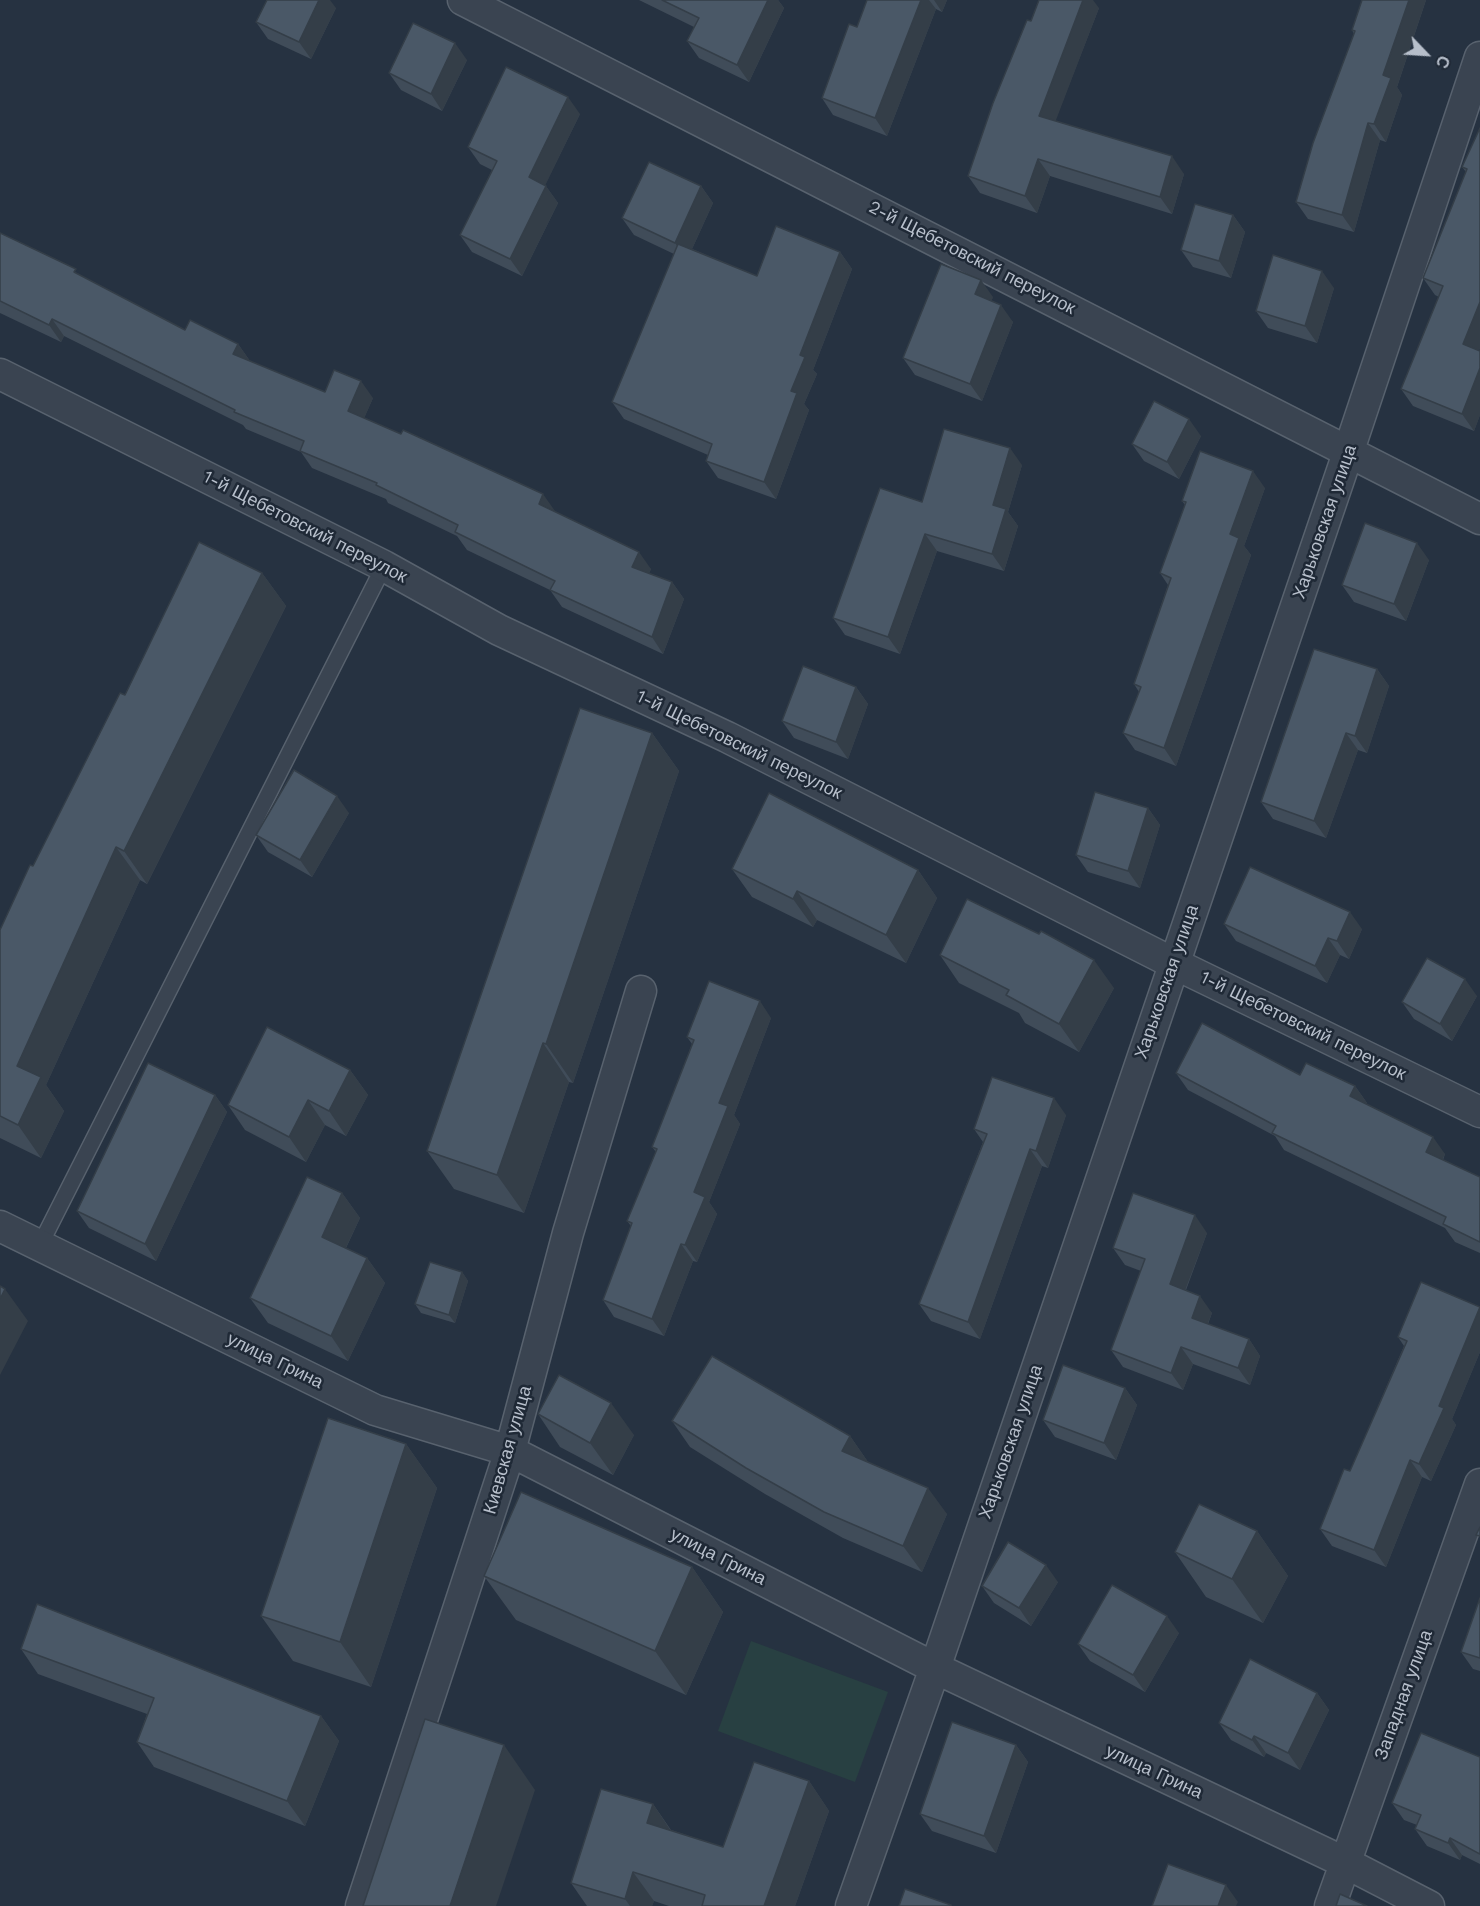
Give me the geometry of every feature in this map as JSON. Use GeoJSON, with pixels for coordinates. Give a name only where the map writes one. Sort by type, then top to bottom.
{"type":"FeatureCollection","features":[{"type":"Feature","properties":{"kind":"street","name":"2-й Щебетовский переулок"},"geometry":{"type":"LineString","coordinates":[[463,0],[914,228],[1480,519]]}},
{"type":"Feature","properties":{"kind":"street","name":"Харьковская улица"},"geometry":{"type":"LineString","coordinates":[[851,1906],[1348,453],[1480,57]]}},
{"type":"Feature","properties":{"kind":"street","name":"1-й Щебетовский переулок"},"geometry":{"type":"LineString","coordinates":[[0,374],[384,566],[499,630],[727,737],[1173,963],[1480,1112]]}},
{"type":"Feature","properties":{"kind":"street","name":"Киевская улица"},"geometry":{"type":"LineString","coordinates":[[361,1906],[510,1451],[568,1233],[641,991]]}},
{"type":"Feature","properties":{"kind":"street","name":"улица Грина"},"geometry":{"type":"LineString","coordinates":[[0,1226],[375,1410],[510,1451],[934,1668],[1344,1862],[1429,1906]]}},
{"type":"Feature","properties":{"kind":"street","name":"Западная улица"},"geometry":{"type":"LineString","coordinates":[[1330,1906],[1480,1484]]}},
{"type":"Feature","properties":{"kind":"lane"},"geometry":{"type":"LineString","coordinates":[[39,1247],[384,566]]}},
{"type":"Feature","properties":{"kind":"green space"},"geometry":{"type":"Polygon","coordinates":[[[751,1641],[888,1692],[855,1782],[718,1731],[751,1641]]]}},
{"type":"Feature","properties":{"kind":"building"},"geometry":{"type":"Polygon","coordinates":[[[267,0],[319,0],[299,42],[256,22],[267,0]]]}},
{"type":"Feature","properties":{"kind":"building"},"geometry":{"type":"Polygon","coordinates":[[[662,0],[768,0],[737,65],[687,41],[699,18],[662,0]]]}},
{"type":"Feature","properties":{"kind":"building"},"geometry":{"type":"Polygon","coordinates":[[[867,0],[921,0],[875,118],[822,98],[849,24],[857,27],[867,0]]]}},
{"type":"Feature","properties":{"kind":"building"},"geometry":{"type":"Polygon","coordinates":[[[1039,0],[1083,0],[1039,116],[1172,156],[1160,197],[1038,159],[1025,196],[968,176],[993,103],[1027,20],[1031,21],[1039,0]]]}},
{"type":"Feature","properties":{"kind":"building"},"geometry":{"type":"Polygon","coordinates":[[[1362,0],[1409,0],[1383,75],[1391,78],[1374,124],[1368,123],[1342,215],[1296,202],[1313,143],[1355,31],[1352,30],[1362,0]]]}},
{"type":"Feature","properties":{"kind":"building"},"geometry":{"type":"Polygon","coordinates":[[[413,23],[455,43],[431,94],[389,73],[413,23]]]}},
{"type":"Feature","properties":{"kind":"building"},"geometry":{"type":"Polygon","coordinates":[[[506,67],[568,97],[529,177],[546,186],[510,259],[460,235],[497,161],[468,147],[506,67]]]}},
{"type":"Feature","properties":{"kind":"building"},"geometry":{"type":"Polygon","coordinates":[[[1480,128],[1480,302],[1463,344],[1480,351],[1480,368],[1462,414],[1401,389],[1443,286],[1423,278],[1467,169],[1462,167],[1480,128]]]}},
{"type":"Feature","properties":{"kind":"building"},"geometry":{"type":"Polygon","coordinates":[[[649,162],[701,186],[675,243],[622,218],[649,162]]]}},
{"type":"Feature","properties":{"kind":"building"},"geometry":{"type":"Polygon","coordinates":[[[1195,204],[1233,215],[1219,261],[1181,250],[1195,204]]]}},
{"type":"Feature","properties":{"kind":"building"},"geometry":{"type":"Polygon","coordinates":[[[776,226],[840,252],[800,355],[805,357],[791,391],[797,393],[764,482],[706,461],[712,444],[612,402],[678,244],[757,276],[776,226]]]}},
{"type":"Feature","properties":{"kind":"building"},"geometry":{"type":"Polygon","coordinates":[[[0,233],[76,269],[74,272],[185,330],[190,320],[238,344],[233,354],[325,392],[334,370],[361,381],[348,411],[401,434],[403,430],[543,494],[539,504],[639,552],[632,567],[672,582],[652,637],[550,590],[555,581],[455,532],[458,525],[376,485],[377,483],[300,451],[304,441],[234,412],[235,410],[52,319],[49,325],[0,301],[0,233]]]}},
{"type":"Feature","properties":{"kind":"building"},"geometry":{"type":"Polygon","coordinates":[[[1273,255],[1322,271],[1305,326],[1256,311],[1273,255]]]}},
{"type":"Feature","properties":{"kind":"building"},"geometry":{"type":"Polygon","coordinates":[[[941,264],[981,280],[975,294],[1001,305],[970,384],[903,358],[941,264]]]}},
{"type":"Feature","properties":{"kind":"building"},"geometry":{"type":"Polygon","coordinates":[[[1154,401],[1189,419],[1167,462],[1132,444],[1154,401]]]}},
{"type":"Feature","properties":{"kind":"building"},"geometry":{"type":"Polygon","coordinates":[[[944,429],[1010,448],[993,505],[1006,509],[992,554],[925,534],[888,637],[833,618],[880,488],[922,502],[944,429]]]}},
{"type":"Feature","properties":{"kind":"building"},"geometry":{"type":"Polygon","coordinates":[[[1200,451],[1253,471],[1230,534],[1239,538],[1164,748],[1123,733],[1141,687],[1134,684],[1171,578],[1160,573],[1186,502],[1182,501],[1200,451]]]}},
{"type":"Feature","properties":{"kind":"building"},"geometry":{"type":"Polygon","coordinates":[[[1365,523],[1417,543],[1394,604],[1342,585],[1365,523]]]}},
{"type":"Feature","properties":{"kind":"building"},"geometry":{"type":"Polygon","coordinates":[[[199,542],[262,573],[124,851],[116,847],[17,1066],[41,1077],[18,1125],[0,1116],[0,930],[30,865],[33,866],[120,693],[125,695],[199,542]]]}},
{"type":"Feature","properties":{"kind":"building"},"geometry":{"type":"Polygon","coordinates":[[[1314,649],[1377,669],[1355,736],[1346,733],[1314,821],[1261,802],[1314,649]]]}},
{"type":"Feature","properties":{"kind":"building"},"geometry":{"type":"Polygon","coordinates":[[[803,666],[856,687],[836,742],[782,721],[803,666]]]}},
{"type":"Feature","properties":{"kind":"building"},"geometry":{"type":"Polygon","coordinates":[[[580,708],[652,733],[546,1044],[543,1043],[497,1175],[427,1151],[580,708]]]}},
{"type":"Feature","properties":{"kind":"building"},"geometry":{"type":"Polygon","coordinates":[[[294,770],[337,796],[300,860],[256,835],[294,770]]]}},
{"type":"Feature","properties":{"kind":"building"},"geometry":{"type":"Polygon","coordinates":[[[1095,792],[1148,808],[1128,871],[1076,855],[1095,792]]]}},
{"type":"Feature","properties":{"kind":"building"},"geometry":{"type":"Polygon","coordinates":[[[769,793],[918,870],[886,935],[797,891],[793,899],[732,869],[769,793]]]}},
{"type":"Feature","properties":{"kind":"building"},"geometry":{"type":"Polygon","coordinates":[[[1250,867],[1350,912],[1337,941],[1328,938],[1315,966],[1224,924],[1250,867]]]}},
{"type":"Feature","properties":{"kind":"building"},"geometry":{"type":"Polygon","coordinates":[[[967,899],[1039,934],[1041,931],[1094,960],[1059,1024],[1006,995],[1009,990],[940,955],[967,899]]]}},
{"type":"Feature","properties":{"kind":"building"},"geometry":{"type":"Polygon","coordinates":[[[1427,958],[1465,979],[1440,1024],[1402,1002],[1427,958]]]}},
{"type":"Feature","properties":{"kind":"building"},"geometry":{"type":"Polygon","coordinates":[[[709,981],[760,1001],[719,1103],[728,1106],[694,1192],[705,1197],[685,1245],[681,1244],[652,1319],[603,1300],[632,1223],[627,1221],[657,1149],[652,1147],[694,1040],[687,1037],[709,981]]]}},
{"type":"Feature","properties":{"kind":"building"},"geometry":{"type":"Polygon","coordinates":[[[1202,1023],[1300,1075],[1306,1063],[1355,1086],[1350,1096],[1433,1137],[1426,1152],[1480,1177],[1480,1242],[1443,1224],[1446,1217],[1272,1133],[1276,1126],[1176,1073],[1202,1023]]]}},
{"type":"Feature","properties":{"kind":"building"},"geometry":{"type":"Polygon","coordinates":[[[267,1027],[350,1070],[329,1111],[308,1100],[289,1137],[228,1105],[267,1027]]]}},
{"type":"Feature","properties":{"kind":"building"},"geometry":{"type":"Polygon","coordinates":[[[148,1063],[215,1095],[145,1244],[77,1211],[148,1063]]]}},
{"type":"Feature","properties":{"kind":"building"},"geometry":{"type":"Polygon","coordinates":[[[992,1077],[1054,1098],[1036,1151],[1030,1149],[968,1322],[919,1304],[987,1134],[974,1129],[992,1077]]]}},
{"type":"Feature","properties":{"kind":"building"},"geometry":{"type":"Polygon","coordinates":[[[307,1177],[342,1193],[322,1237],[367,1258],[331,1336],[250,1298],[307,1177]]]}},
{"type":"Feature","properties":{"kind":"building"},"geometry":{"type":"Polygon","coordinates":[[[1133,1193],[1195,1215],[1170,1284],[1200,1296],[1192,1318],[1249,1339],[1238,1368],[1181,1347],[1171,1373],[1111,1350],[1145,1259],[1113,1248],[1133,1193]]]}},
{"type":"Feature","properties":{"kind":"building"},"geometry":{"type":"Polygon","coordinates":[[[430,1262],[462,1272],[449,1315],[415,1304],[430,1262]]]}},
{"type":"Feature","properties":{"kind":"building"},"geometry":{"type":"Polygon","coordinates":[[[1421,1282],[1480,1307],[1439,1406],[1444,1408],[1419,1464],[1410,1460],[1374,1550],[1320,1529],[1344,1469],[1350,1471],[1407,1341],[1398,1337],[1421,1282]]]}},
{"type":"Feature","properties":{"kind":"building"},"geometry":{"type":"Polygon","coordinates":[[[0,1286],[5,1289],[0,1299],[0,1286]]]}},
{"type":"Feature","properties":{"kind":"building"},"geometry":{"type":"Polygon","coordinates":[[[712,1356],[850,1436],[842,1451],[928,1488],[903,1546],[824,1512],[746,1468],[672,1421],[712,1356]]]}},
{"type":"Feature","properties":{"kind":"building"},"geometry":{"type":"Polygon","coordinates":[[[1063,1365],[1125,1388],[1104,1443],[1043,1420],[1063,1365]]]}},
{"type":"Feature","properties":{"kind":"building"},"geometry":{"type":"Polygon","coordinates":[[[559,1375],[611,1403],[590,1443],[538,1414],[559,1375]]]}},
{"type":"Feature","properties":{"kind":"building"},"geometry":{"type":"Polygon","coordinates":[[[328,1418],[406,1444],[340,1642],[261,1616],[328,1418]]]}},
{"type":"Feature","properties":{"kind":"building"},"geometry":{"type":"Polygon","coordinates":[[[521,1492],[692,1567],[655,1651],[484,1576],[521,1492]]]}},
{"type":"Feature","properties":{"kind":"building"},"geometry":{"type":"Polygon","coordinates":[[[1199,1504],[1257,1531],[1232,1579],[1175,1552],[1199,1504]]]}},
{"type":"Feature","properties":{"kind":"building"},"geometry":{"type":"Polygon","coordinates":[[[1008,1542],[1046,1565],[1019,1608],[982,1586],[1008,1542]]]}},
{"type":"Feature","properties":{"kind":"building"},"geometry":{"type":"Polygon","coordinates":[[[1112,1585],[1167,1616],[1133,1675],[1078,1644],[1112,1585]]]}},
{"type":"Feature","properties":{"kind":"building"},"geometry":{"type":"Polygon","coordinates":[[[1480,1598],[1480,1658],[1461,1652],[1480,1598]]]}},
{"type":"Feature","properties":{"kind":"building"},"geometry":{"type":"Polygon","coordinates":[[[37,1604],[321,1716],[287,1801],[137,1742],[154,1698],[21,1649],[37,1604]]]}},
{"type":"Feature","properties":{"kind":"building"},"geometry":{"type":"Polygon","coordinates":[[[1250,1659],[1317,1693],[1288,1753],[1254,1736],[1252,1740],[1219,1723],[1250,1659]]]}},
{"type":"Feature","properties":{"kind":"building"},"geometry":{"type":"Polygon","coordinates":[[[425,1719],[504,1745],[450,1906],[363,1906],[425,1719]]]}},
{"type":"Feature","properties":{"kind":"building"},"geometry":{"type":"Polygon","coordinates":[[[952,1722],[1016,1745],[984,1836],[920,1814],[952,1722]]]}},
{"type":"Feature","properties":{"kind":"building"},"geometry":{"type":"Polygon","coordinates":[[[1421,1733],[1480,1757],[1480,1854],[1450,1838],[1448,1843],[1415,1829],[1421,1815],[1392,1803],[1421,1733]]]}},
{"type":"Feature","properties":{"kind":"building"},"geometry":{"type":"Polygon","coordinates":[[[754,1762],[809,1781],[764,1906],[702,1906],[705,1895],[633,1872],[625,1899],[571,1883],[601,1789],[653,1804],[647,1823],[723,1847],[754,1762]]]}},
{"type":"Feature","properties":{"kind":"building"},"geometry":{"type":"Polygon","coordinates":[[[1168,1864],[1226,1885],[1218,1906],[1152,1906],[1168,1864]]]}},
{"type":"Feature","properties":{"kind":"building"},"geometry":{"type":"Polygon","coordinates":[[[905,1889],[951,1905],[951,1906],[899,1906],[905,1889]]]}},
{"type":"Feature","properties":{"kind":"building"},"geometry":{"type":"Polygon","coordinates":[[[1340,1894],[1367,1906],[1336,1906],[1340,1894]]]}}]}
